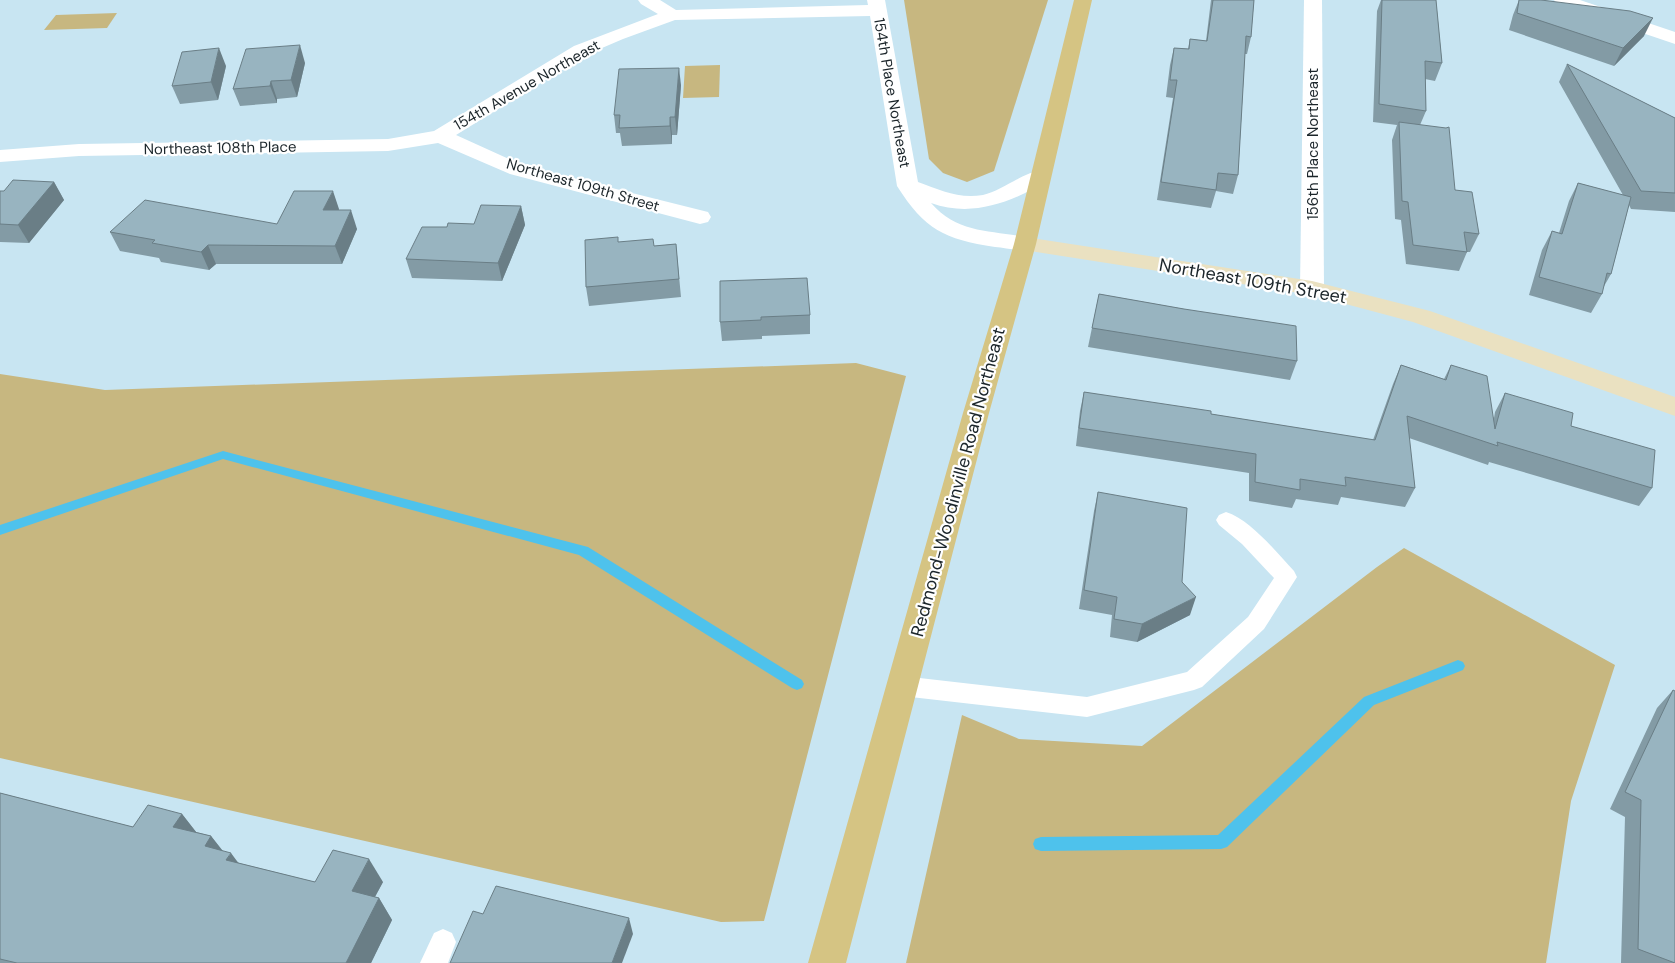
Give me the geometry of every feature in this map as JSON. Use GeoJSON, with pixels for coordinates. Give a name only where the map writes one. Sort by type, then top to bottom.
{"type":"FeatureCollection","features":[{"type":"Feature","properties":{"kind":"main road","name":"Redmond-Woodinville Road Northeast"},"geometry":{"type":"LineString","coordinates":[[827,963],[1025,244],[1083,0]]}},
{"type":"Feature","properties":{"kind":"street"},"geometry":{"type":"LineString","coordinates":[[647,0],[673,15],[877,5]]}},
{"type":"Feature","properties":{"kind":"street","name":"156th Place Northeast"},"geometry":{"type":"LineString","coordinates":[[1312,288],[1313,0]]}},
{"type":"Feature","properties":{"kind":"street"},"geometry":{"type":"LineString","coordinates":[[1563,0],[1675,38]]}},
{"type":"Feature","properties":{"kind":"street","name":"154th Place Northeast"},"geometry":{"type":"LineString","coordinates":[[877,5],[908,186],[923,208],[942,225],[963,234],[1025,244]]}},
{"type":"Feature","properties":{"kind":"street","name":"154th Avenue Northeast"},"geometry":{"type":"LineString","coordinates":[[440,136],[581,50],[616,35],[673,15]]}},
{"type":"Feature","properties":{"kind":"street","name":"Northeast 109th Street"},"geometry":{"type":"LineString","coordinates":[[440,136],[517,170],[700,217]]}},
{"type":"Feature","properties":{"kind":"street","name":"Northeast 108th Place"},"geometry":{"type":"LineString","coordinates":[[0,156],[79,150],[388,145],[440,136]]}},
{"type":"Feature","properties":{"kind":"street","name":"154th Place Northeast"},"geometry":{"type":"LineString","coordinates":[[908,186],[946,200],[976,203],[1002,198],[1040,176]]}},
{"type":"Feature","properties":{"kind":"street","name":"Northeast 109th Street"},"geometry":{"type":"LineString","coordinates":[[1025,244],[1312,288],[1421,316],[1675,407]]}},
{"type":"Feature","properties":{"kind":"lane"},"geometry":{"type":"LineString","coordinates":[[902,686],[1088,707],[1194,680],[1256,623],[1286,577],[1249,538],[1226,520]]}},
{"type":"Feature","properties":{"kind":"shaded area"},"geometry":{"type":"Polygon","coordinates":[[[904,0],[1048,0],[994,171],[967,182],[943,173],[929,159],[904,0]]]}},
{"type":"Feature","properties":{"kind":"shaded area"},"geometry":{"type":"Polygon","coordinates":[[[117,13],[107,28],[44,30],[56,15],[117,13]]]}},
{"type":"Feature","properties":{"kind":"shaded area"},"geometry":{"type":"Polygon","coordinates":[[[720,65],[719,97],[683,98],[685,66],[720,65]]]}},
{"type":"Feature","properties":{"kind":"shaded area"},"geometry":{"type":"Polygon","coordinates":[[[856,363],[906,376],[764,921],[721,922],[0,758],[0,374],[105,390],[856,363]]]}},
{"type":"Feature","properties":{"kind":"shaded area"},"geometry":{"type":"Polygon","coordinates":[[[1404,548],[1615,665],[1571,801],[1546,963],[906,963],[962,715],[1019,739],[1142,746],[1404,548]]]}},
{"type":"Feature","properties":{"kind":"building"},"geometry":{"type":"Polygon","coordinates":[[[1213,0],[1254,0],[1251,37],[1246,36],[1238,175],[1218,173],[1216,190],[1161,182],[1177,80],[1170,80],[1174,48],[1189,49],[1190,39],[1207,41],[1213,0]]]}},
{"type":"Feature","properties":{"kind":"building"},"geometry":{"type":"Polygon","coordinates":[[[1382,0],[1436,0],[1442,63],[1425,61],[1426,111],[1379,104],[1382,0]]]}},
{"type":"Feature","properties":{"kind":"building"},"geometry":{"type":"Polygon","coordinates":[[[1519,0],[1541,0],[1630,11],[1653,18],[1623,48],[1517,13],[1519,0]]]}},
{"type":"Feature","properties":{"kind":"building"},"geometry":{"type":"Polygon","coordinates":[[[300,45],[291,80],[271,81],[270,86],[233,89],[246,49],[300,45]]]}},
{"type":"Feature","properties":{"kind":"building"},"geometry":{"type":"Polygon","coordinates":[[[219,48],[211,82],[172,86],[182,52],[219,48]]]}},
{"type":"Feature","properties":{"kind":"building"},"geometry":{"type":"Polygon","coordinates":[[[1567,64],[1675,118],[1675,193],[1641,191],[1567,64]]]}},
{"type":"Feature","properties":{"kind":"building"},"geometry":{"type":"Polygon","coordinates":[[[679,68],[675,117],[670,117],[670,126],[619,128],[620,115],[614,115],[619,69],[679,68]]]}},
{"type":"Feature","properties":{"kind":"building"},"geometry":{"type":"Polygon","coordinates":[[[1399,122],[1449,127],[1455,190],[1472,192],[1479,234],[1464,232],[1467,252],[1413,245],[1408,202],[1402,201],[1399,122]]]}},
{"type":"Feature","properties":{"kind":"building"},"geometry":{"type":"Polygon","coordinates":[[[13,180],[54,182],[18,225],[0,224],[0,191],[4,191],[13,180]]]}},
{"type":"Feature","properties":{"kind":"building"},"geometry":{"type":"Polygon","coordinates":[[[1578,183],[1631,197],[1611,274],[1607,273],[1602,294],[1539,277],[1552,231],[1562,234],[1578,183]]]}},
{"type":"Feature","properties":{"kind":"building"},"geometry":{"type":"Polygon","coordinates":[[[294,191],[333,191],[323,210],[351,210],[335,246],[208,245],[201,252],[152,243],[155,240],[110,232],[145,200],[277,224],[294,191]]]}},
{"type":"Feature","properties":{"kind":"building"},"geometry":{"type":"Polygon","coordinates":[[[481,205],[521,206],[498,263],[406,259],[422,227],[447,227],[448,223],[474,224],[481,205]]]}},
{"type":"Feature","properties":{"kind":"building"},"geometry":{"type":"Polygon","coordinates":[[[618,237],[618,242],[653,239],[654,246],[676,244],[679,279],[586,287],[585,240],[618,237]]]}},
{"type":"Feature","properties":{"kind":"building"},"geometry":{"type":"Polygon","coordinates":[[[807,278],[810,315],[761,317],[761,320],[720,322],[720,281],[807,278]]]}},
{"type":"Feature","properties":{"kind":"building"},"geometry":{"type":"Polygon","coordinates":[[[1099,294],[1296,326],[1297,361],[1092,328],[1099,294]]]}},
{"type":"Feature","properties":{"kind":"building"},"geometry":{"type":"Polygon","coordinates":[[[1401,365],[1446,380],[1451,365],[1487,376],[1495,429],[1505,393],[1573,413],[1571,426],[1655,450],[1652,488],[1497,442],[1498,446],[1407,416],[1415,488],[1345,477],[1346,486],[1300,479],[1300,490],[1255,482],[1256,454],[1079,428],[1084,392],[1211,411],[1211,414],[1375,440],[1401,365]]]}},
{"type":"Feature","properties":{"kind":"building"},"geometry":{"type":"Polygon","coordinates":[[[1098,492],[1187,508],[1182,582],[1196,597],[1142,624],[1114,619],[1117,597],[1084,590],[1098,492]]]}},
{"type":"Feature","properties":{"kind":"building"},"geometry":{"type":"Polygon","coordinates":[[[1673,690],[1675,691],[1675,963],[1638,949],[1641,800],[1625,792],[1673,690]]]}},
{"type":"Feature","properties":{"kind":"building"},"geometry":{"type":"Polygon","coordinates":[[[0,793],[133,827],[148,805],[182,814],[173,827],[211,836],[205,846],[231,853],[226,860],[315,882],[333,850],[369,859],[352,891],[379,898],[346,963],[17,963],[0,959],[0,793]]]}},
{"type":"Feature","properties":{"kind":"building"},"geometry":{"type":"Polygon","coordinates":[[[496,886],[629,918],[612,963],[450,963],[473,911],[483,914],[496,886]]]}},
{"type":"Feature","properties":{"kind":"waterway"},"geometry":{"type":"LineString","coordinates":[[0,530],[223,455],[583,551],[797,684]]}},
{"type":"Feature","properties":{"kind":"waterway"},"geometry":{"type":"LineString","coordinates":[[1041,844],[1221,842],[1369,701],[1458,666]]}}]}
